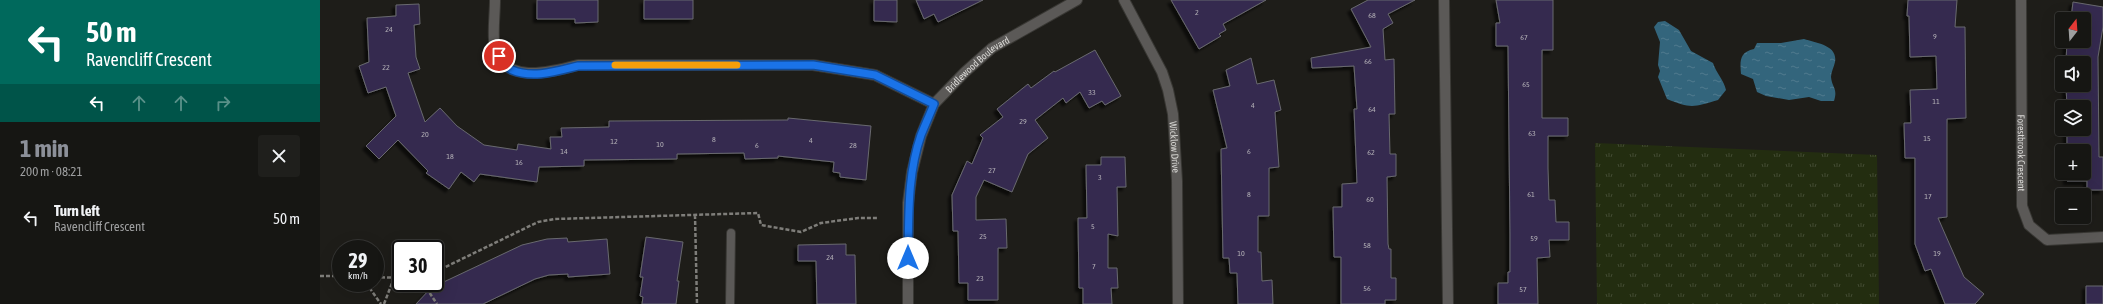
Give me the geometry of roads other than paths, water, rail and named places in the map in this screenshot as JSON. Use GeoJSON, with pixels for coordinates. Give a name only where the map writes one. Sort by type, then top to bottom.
{"type":"FeatureCollection","features":[{"type":"Feature","properties":{"kind":"street"},"geometry":{"type":"LineString","coordinates":[[495,0],[494,41],[499,56],[511,70],[532,74],[549,73],[578,66],[813,65],[875,75],[934,104]]}},
{"type":"Feature","properties":{"kind":"street","name":"Bridlewood Boulevard"},"geometry":{"type":"LineString","coordinates":[[908,304],[908,204],[912,172],[921,136],[934,104],[965,72],[992,48],[1077,0]]}},
{"type":"Feature","properties":{"kind":"street","name":"Wicklow Drive"},"geometry":{"type":"LineString","coordinates":[[1124,0],[1162,72],[1168,90],[1173,114],[1177,181],[1178,304]]}},
{"type":"Feature","properties":{"kind":"street"},"geometry":{"type":"LineString","coordinates":[[1444,0],[1448,304]]}},
{"type":"Feature","properties":{"kind":"street","name":"Forestbrook Crescent"},"geometry":{"type":"LineString","coordinates":[[2021,0],[2022,206],[2029,225],[2047,240],[2103,237]]}},
{"type":"Feature","properties":{"kind":"lane"},"geometry":{"type":"LineString","coordinates":[[730,304],[731,233]]}},
{"type":"Feature","properties":{"kind":"water"},"geometry":{"type":"Polygon","coordinates":[[[1665,21],[1679,30],[1691,51],[1713,63],[1724,83],[1726,90],[1718,100],[1687,106],[1667,99],[1658,77],[1660,71],[1658,65],[1660,42],[1654,27],[1658,22],[1665,21]]]}},
{"type":"Feature","properties":{"kind":"water"},"geometry":{"type":"Polygon","coordinates":[[[1804,39],[1830,48],[1835,56],[1835,62],[1831,73],[1835,91],[1834,101],[1821,101],[1809,97],[1789,100],[1766,96],[1757,92],[1753,79],[1741,74],[1740,65],[1743,55],[1749,50],[1754,49],[1757,43],[1781,43],[1804,39]]]}}]}
